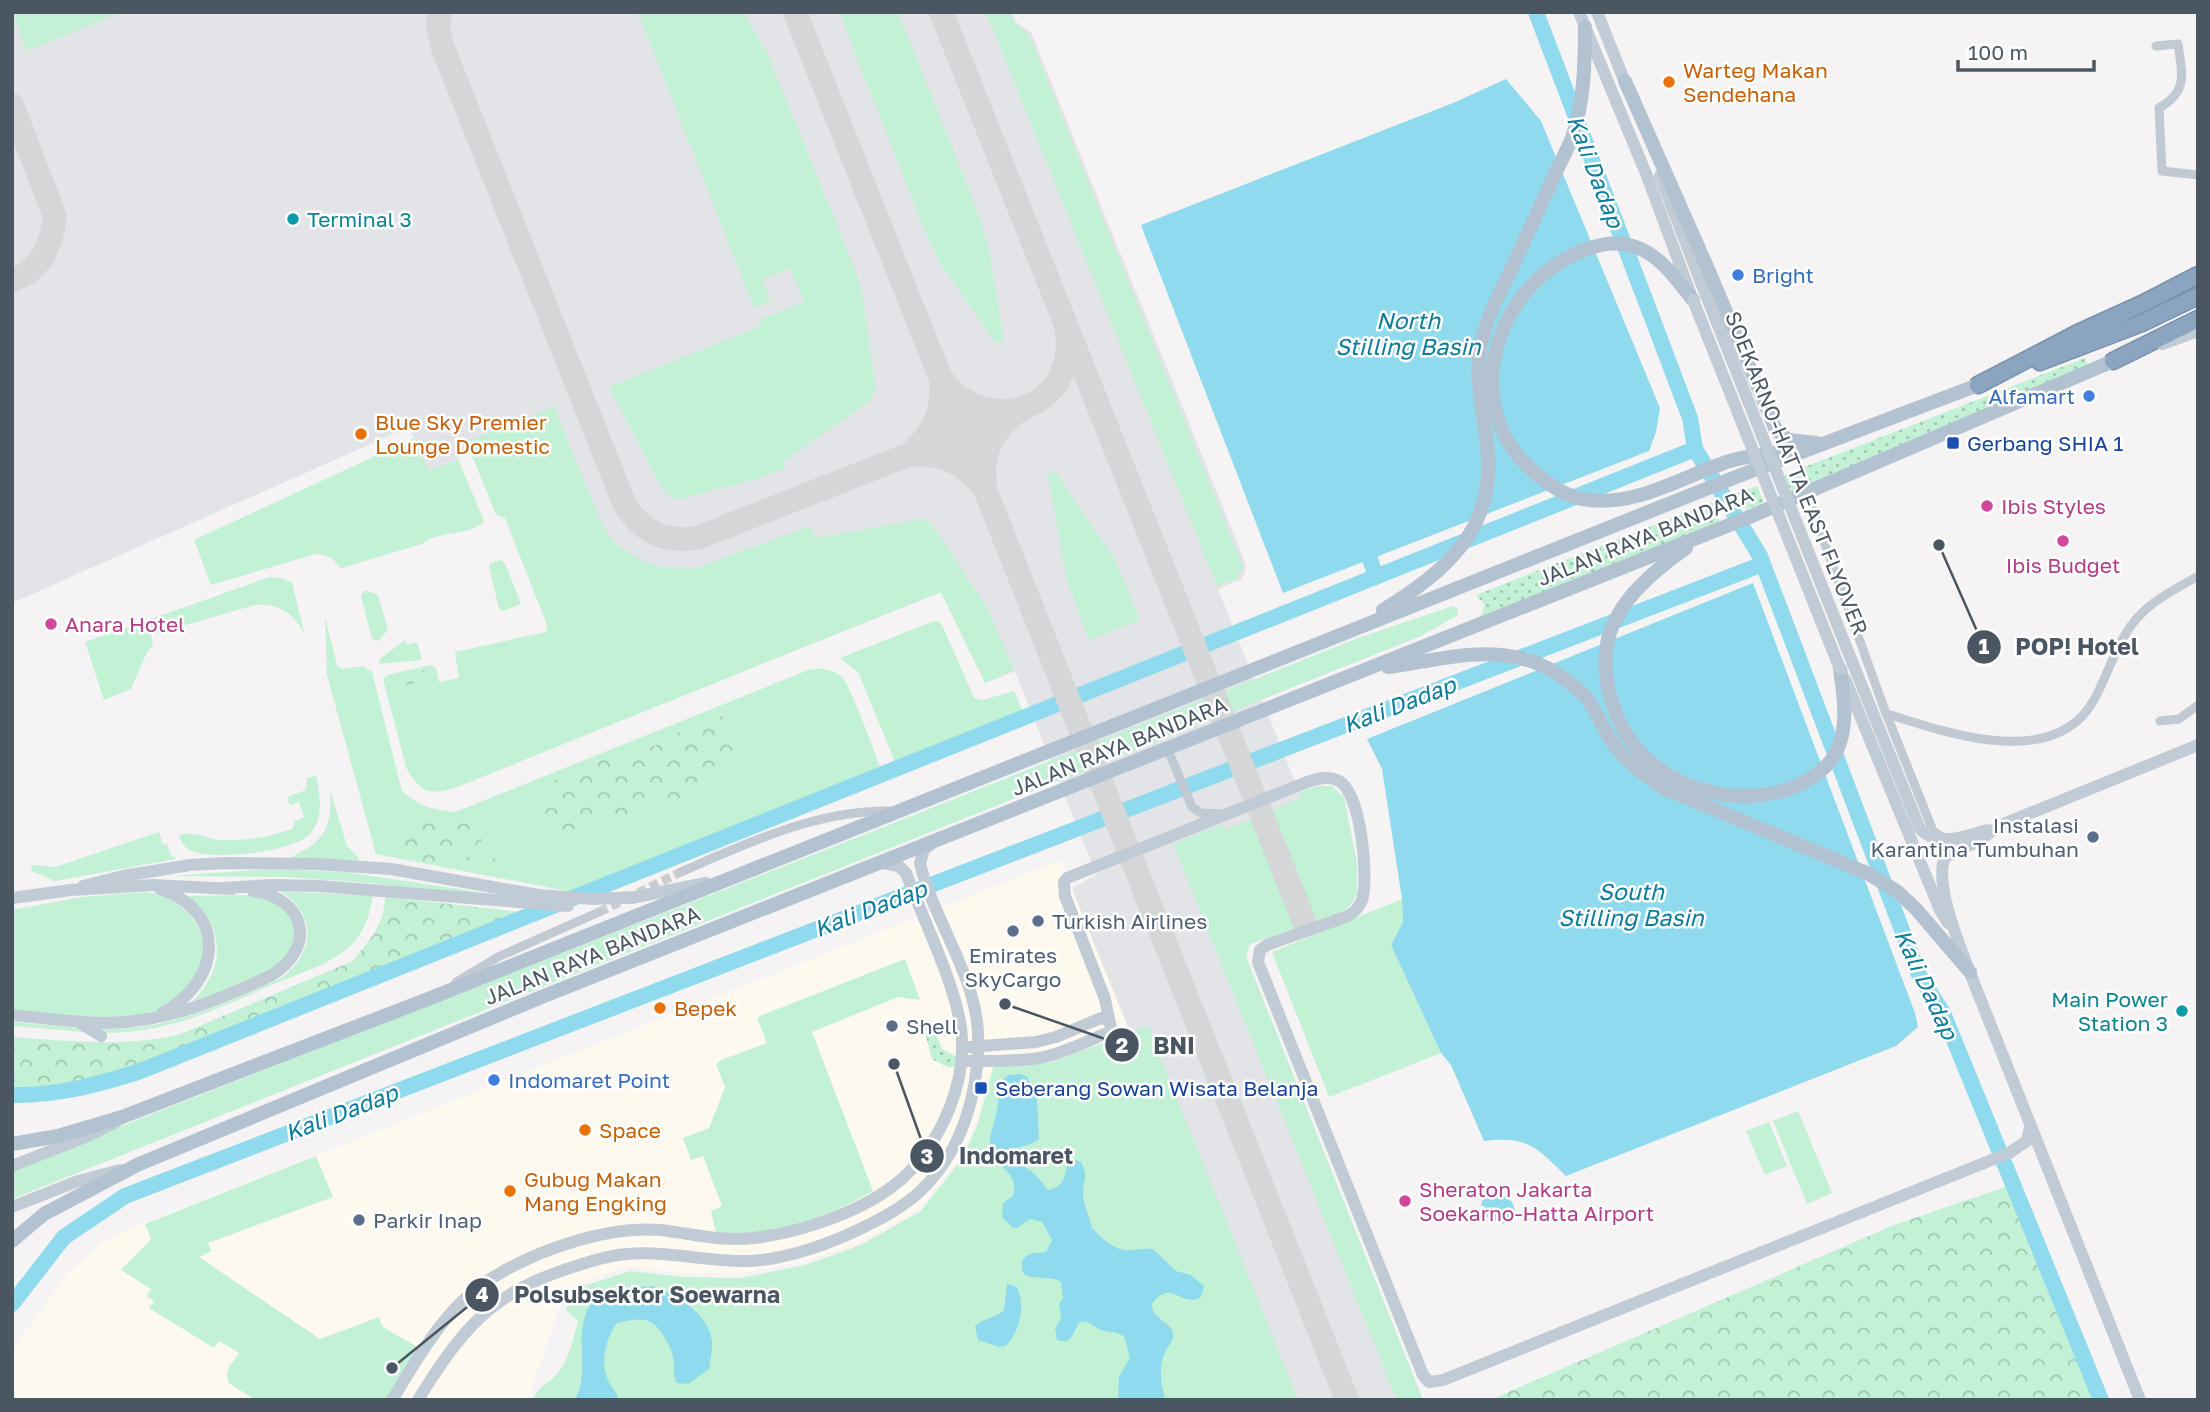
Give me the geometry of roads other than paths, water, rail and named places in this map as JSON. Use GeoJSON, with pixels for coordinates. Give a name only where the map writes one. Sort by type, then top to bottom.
{"type":"FeatureCollection","features":[{"type":"Feature","properties":{"kind":"highway"},"geometry":{"type":"LineString","coordinates":[[1978,385],[2198,275]]}},
{"type":"Feature","properties":{"kind":"highway"},"geometry":{"type":"LineString","coordinates":[[1978,385],[2142,323],[2198,296]]}},
{"type":"Feature","properties":{"kind":"highway"},"geometry":{"type":"LineString","coordinates":[[2113,361],[2198,319]]}},
{"type":"Feature","properties":{"kind":"main road"},"geometry":{"type":"LineString","coordinates":[[1349,631],[1401,599],[1449,561],[1469,537],[1485,499],[1490,468],[1489,443],[1480,405],[1478,382],[1484,331],[1572,137],[1584,87],[1585,27]]}},
{"type":"Feature","properties":{"kind":"main road"},"geometry":{"type":"LineString","coordinates":[[1625,81],[1776,430],[1783,438],[1794,442],[1824,443]]}},
{"type":"Feature","properties":{"kind":"main road"},"geometry":{"type":"LineString","coordinates":[[1700,297],[1663,263],[1636,247],[1600,245],[1579,252],[1542,274],[1526,290],[1500,332],[1492,385],[1499,420],[1507,438],[1526,465],[1555,488],[1580,498],[1610,500],[1636,498],[1726,461],[1783,452],[1800,453]]}},
{"type":"Feature","properties":{"kind":"main road","name":"JALAN RAYA BANDARA"},"geometry":{"type":"LineString","coordinates":[[12,1241],[44,1214],[138,1165],[544,996],[1746,518],[2113,361]]}},
{"type":"Feature","properties":{"kind":"main road","name":"JALAN RAYA BANDARA"},"geometry":{"type":"LineString","coordinates":[[12,1144],[58,1136],[122,1117],[428,999],[1741,475],[1978,385]]}},
{"type":"Feature","properties":{"kind":"main road"},"geometry":{"type":"LineString","coordinates":[[1713,531],[1651,575],[1632,595],[1613,627],[1606,653],[1606,681],[1615,712],[1628,738],[1644,756],[1663,773],[1712,794],[1737,797],[1763,795],[1794,787],[1809,779],[1835,755],[1842,736],[1847,667]]}},
{"type":"Feature","properties":{"kind":"main road"},"geometry":{"type":"LineString","coordinates":[[1366,670],[1486,653],[1509,654],[1539,664],[1576,687],[1591,705],[1621,753],[1666,789],[1869,874],[1898,892],[1916,909],[1970,972]]}},
{"type":"Feature","properties":{"kind":"street"},"geometry":{"type":"LineString","coordinates":[[1579,12],[1700,297]]}},
{"type":"Feature","properties":{"kind":"street"},"geometry":{"type":"LineString","coordinates":[[1597,12],[1625,81],[1700,297]]}},
{"type":"Feature","properties":{"kind":"street"},"geometry":{"type":"LineString","coordinates":[[2156,46],[2178,44],[2183,80],[2171,101],[2159,108],[2162,171],[2198,175]]}},
{"type":"Feature","properties":{"kind":"street","name":"SOEKARNO-HATTA EAST FLYOVER"},"geometry":{"type":"LineString","coordinates":[[1700,297],[1847,667]]}},
{"type":"Feature","properties":{"kind":"street"},"geometry":{"type":"LineString","coordinates":[[2113,361],[2198,331]]}},
{"type":"Feature","properties":{"kind":"street"},"geometry":{"type":"LineString","coordinates":[[1811,491],[1812,508],[1884,708],[1933,831],[1946,839]]}},
{"type":"Feature","properties":{"kind":"street"},"geometry":{"type":"LineString","coordinates":[[1891,715],[1934,729],[2009,741],[2046,738],[2064,730],[2079,719],[2093,702],[2137,617],[2157,600],[2198,576]]}},
{"type":"Feature","properties":{"kind":"street"},"geometry":{"type":"LineString","coordinates":[[1847,667],[1920,829],[1933,838],[1966,836],[2001,825],[2198,745]]}},
{"type":"Feature","properties":{"kind":"street"},"geometry":{"type":"LineString","coordinates":[[1847,667],[1940,910],[1957,938]]}},
{"type":"Feature","properties":{"kind":"street"},"geometry":{"type":"LineString","coordinates":[[2160,721],[2179,719],[2198,705]]}},
{"type":"Feature","properties":{"kind":"street"},"geometry":{"type":"LineString","coordinates":[[1168,750],[1192,807],[1202,813],[1231,812]]}},
{"type":"Feature","properties":{"kind":"street"},"geometry":{"type":"LineString","coordinates":[[961,1061],[1018,1061],[1062,1052],[1107,1033],[1111,1027],[1105,999],[1065,896],[1064,882],[1078,873],[1325,777],[1338,780],[1350,794],[1363,842],[1364,886],[1361,902],[1348,916],[1267,945],[1260,950],[1258,962],[1423,1375],[1429,1382],[1443,1380],[2009,1153],[2027,1141],[2030,1127]]}},
{"type":"Feature","properties":{"kind":"street"},"geometry":{"type":"LineString","coordinates":[[683,871],[801,824],[863,811],[900,811]]}},
{"type":"Feature","properties":{"kind":"street"},"geometry":{"type":"LineString","coordinates":[[2001,825],[1978,841],[1944,857],[1942,864],[1945,895],[1970,972],[2140,1400]]}},
{"type":"Feature","properties":{"kind":"street"},"geometry":{"type":"LineString","coordinates":[[418,1400],[446,1354],[475,1320],[501,1298],[537,1280],[618,1254],[656,1252],[731,1261],[782,1256],[824,1245],[883,1217],[917,1194],[929,1182],[947,1156],[967,1117],[974,1093],[978,1061],[975,1015],[968,988],[921,869],[922,855],[931,844]]}},
{"type":"Feature","properties":{"kind":"street"},"geometry":{"type":"LineString","coordinates":[[12,904],[147,872],[225,863],[318,864],[391,869],[506,896]]}},
{"type":"Feature","properties":{"kind":"street"},"geometry":{"type":"LineString","coordinates":[[392,1400],[427,1343],[460,1304],[491,1279],[528,1259],[579,1241],[615,1233],[656,1230],[731,1239],[774,1235],[817,1224],[860,1205],[903,1177],[935,1135],[953,1097],[962,1047],[953,993],[906,873],[899,866],[883,863]]}},
{"type":"Feature","properties":{"kind":"street"},"geometry":{"type":"LineString","coordinates":[[12,898],[71,890],[133,886],[223,888],[272,885],[588,902],[638,897],[734,877]]}},
{"type":"Feature","properties":{"kind":"street"},"geometry":{"type":"LineString","coordinates":[[83,887],[156,888],[172,893],[188,903],[203,923],[209,948],[203,976],[182,1001],[150,1019]]}},
{"type":"Feature","properties":{"kind":"street"},"geometry":{"type":"LineString","coordinates":[[12,1015],[110,1023],[150,1019],[197,1007],[281,970],[294,955],[300,941],[298,919],[284,901],[265,893],[223,888]]}},
{"type":"Feature","properties":{"kind":"street"},"geometry":{"type":"LineString","coordinates":[[428,999],[498,957],[599,912]]}},
{"type":"Feature","properties":{"kind":"street"},"geometry":{"type":"LineString","coordinates":[[962,1047],[1036,1042],[1056,1037],[1101,1018],[1108,1020]]}},
{"type":"Feature","properties":{"kind":"street"},"geometry":{"type":"LineString","coordinates":[[76,1021],[100,1036]]}},
{"type":"Feature","properties":{"kind":"street","name":"JALAN RAYA BANDARA"},"geometry":{"type":"LineString","coordinates":[[12,1166],[99,1132],[122,1117]]}},
{"type":"Feature","properties":{"kind":"street","name":"JALAN RAYA BANDARA"},"geometry":{"type":"LineString","coordinates":[[12,1207],[78,1181],[138,1165]]}},
{"type":"Feature","properties":{"kind":"water","name":"North Stilling Basin"},"geometry":{"type":"Polygon","coordinates":[[[1506,79],[1541,121],[1660,408],[1649,451],[1283,593],[1141,225],[1453,103],[1506,79]]]}},
{"type":"Feature","properties":{"kind":"water","name":"South Stilling Basin"},"geometry":{"type":"Polygon","coordinates":[[[1753,583],[1918,1027],[1896,1046],[1566,1176],[1538,1151],[1521,1142],[1484,1141],[1451,1065],[1441,1053],[1391,945],[1403,922],[1402,899],[1382,769],[1367,739],[1753,583]]]}},
{"type":"Feature","properties":{"kind":"water"},"geometry":{"type":"Polygon","coordinates":[[[1021,1074],[1027,1077],[1037,1100],[1039,1139],[1013,1149],[1011,1154],[1015,1160],[1035,1174],[1048,1190],[1061,1183],[1068,1161],[1072,1158],[1081,1162],[1085,1175],[1084,1199],[1092,1228],[1119,1249],[1153,1249],[1176,1271],[1191,1275],[1204,1286],[1201,1297],[1196,1299],[1190,1300],[1166,1293],[1154,1300],[1152,1306],[1153,1311],[1173,1332],[1161,1367],[1166,1400],[1118,1400],[1119,1377],[1130,1358],[1124,1336],[1080,1322],[1070,1339],[1057,1340],[1055,1328],[1061,1318],[1059,1304],[1063,1298],[1061,1282],[1030,1276],[1022,1270],[1025,1257],[1046,1252],[1052,1240],[1042,1222],[1030,1219],[1013,1228],[1002,1217],[1003,1203],[1013,1196],[1013,1182],[1008,1172],[990,1154],[1000,1081],[1009,1075],[1021,1074]]]}},
{"type":"Feature","properties":{"kind":"water"},"geometry":{"type":"Polygon","coordinates":[[[1489,1193],[1509,1198],[1515,1210],[1512,1219],[1506,1218],[1504,1224],[1482,1215],[1485,1207],[1481,1205],[1484,1195],[1489,1193]]]}},
{"type":"Feature","properties":{"kind":"water"},"geometry":{"type":"Polygon","coordinates":[[[1007,1284],[1017,1287],[1020,1294],[1020,1318],[1011,1340],[1006,1346],[998,1347],[978,1340],[975,1326],[1004,1310],[1007,1284]]]}},
{"type":"Feature","properties":{"kind":"water"},"geometry":{"type":"Polygon","coordinates":[[[654,1286],[690,1306],[704,1322],[712,1341],[709,1369],[688,1384],[677,1383],[671,1351],[657,1327],[641,1320],[617,1323],[609,1337],[604,1361],[607,1377],[618,1400],[574,1400],[581,1379],[582,1337],[588,1308],[605,1293],[618,1289],[654,1286]]]}},
{"type":"Feature","properties":{"kind":"waterway","name":"Kali Dadap"},"geometry":{"type":"LineString","coordinates":[[1536,12],[1690,418],[1695,449],[1760,556],[1919,975],[1943,1013],[2101,1400]]}},
{"type":"Feature","properties":{"kind":"waterway","name":"Kali Dadap"},"geometry":{"type":"LineString","coordinates":[[12,1095],[61,1092],[138,1072],[1695,449]]}},
{"type":"Feature","properties":{"kind":"waterway","name":"Kali Dadap"},"geometry":{"type":"LineString","coordinates":[[1370,559],[1376,577]]}},
{"type":"Feature","properties":{"kind":"waterway","name":"Kali Dadap"},"geometry":{"type":"LineString","coordinates":[[12,1304],[64,1237],[125,1196],[1763,564]]}},
{"type":"Feature","properties":{"kind":"tunnel"},"geometry":{"type":"LineString","coordinates":[[638,893],[683,871]]}},
{"type":"Feature","properties":{"kind":"tunnel"},"geometry":{"type":"LineString","coordinates":[[599,912],[626,899]]}},
{"type":"Feature","properties":{"kind":"place","name":"Warteg Makan Sendehana"},"geometry":{"type":"Point","coordinates":[1669,82]}},
{"type":"Feature","properties":{"kind":"place","name":"Terminal 3"},"geometry":{"type":"Point","coordinates":[293,219]}},
{"type":"Feature","properties":{"kind":"place","name":"Bright"},"geometry":{"type":"Point","coordinates":[1738,275]}},
{"type":"Feature","properties":{"kind":"place","name":"Alfamart"},"geometry":{"type":"Point","coordinates":[2089,396]}},
{"type":"Feature","properties":{"kind":"place","name":"Blue Sky Premier Lounge Domestic"},"geometry":{"type":"Point","coordinates":[361,434]}},
{"type":"Feature","properties":{"kind":"place","name":"Gerbang SHIA 1"},"geometry":{"type":"Point","coordinates":[1953,443]}},
{"type":"Feature","properties":{"kind":"place","name":"Ibis Styles"},"geometry":{"type":"Point","coordinates":[1987,506]}},
{"type":"Feature","properties":{"kind":"place","name":"Ibis Budget"},"geometry":{"type":"Point","coordinates":[2063,541]}},
{"type":"Feature","properties":{"kind":"place","name":"POP! Hotel"},"geometry":{"type":"Point","coordinates":[1939,545]}},
{"type":"Feature","properties":{"kind":"place","name":"Anara Hotel"},"geometry":{"type":"Point","coordinates":[51,624]}},
{"type":"Feature","properties":{"kind":"place","name":"Instalasi Karantina Tumbuhan"},"geometry":{"type":"Point","coordinates":[2093,837]}},
{"type":"Feature","properties":{"kind":"place","name":"Turkish Airlines"},"geometry":{"type":"Point","coordinates":[1038,921]}},
{"type":"Feature","properties":{"kind":"place","name":"Emirates SkyCargo"},"geometry":{"type":"Point","coordinates":[1013,931]}},
{"type":"Feature","properties":{"kind":"place","name":"BNI"},"geometry":{"type":"Point","coordinates":[1005,1004]}},
{"type":"Feature","properties":{"kind":"place","name":"Bepek"},"geometry":{"type":"Point","coordinates":[660,1008]}},
{"type":"Feature","properties":{"kind":"place","name":"Main Power Station 3"},"geometry":{"type":"Point","coordinates":[2182,1011]}},
{"type":"Feature","properties":{"kind":"place","name":"Shell"},"geometry":{"type":"Point","coordinates":[892,1026]}},
{"type":"Feature","properties":{"kind":"place","name":"Indomaret"},"geometry":{"type":"Point","coordinates":[894,1064]}},
{"type":"Feature","properties":{"kind":"place","name":"Indomaret Point"},"geometry":{"type":"Point","coordinates":[494,1080]}},
{"type":"Feature","properties":{"kind":"place","name":"Seberang Sowan Wisata Belanja"},"geometry":{"type":"Point","coordinates":[981,1088]}},
{"type":"Feature","properties":{"kind":"place","name":"Space"},"geometry":{"type":"Point","coordinates":[585,1130]}},
{"type":"Feature","properties":{"kind":"place","name":"Gubug Makan Mang Engking"},"geometry":{"type":"Point","coordinates":[510,1191]}},
{"type":"Feature","properties":{"kind":"place","name":"Sheraton Jakarta Soekarno-Hatta Airport"},"geometry":{"type":"Point","coordinates":[1405,1201]}},
{"type":"Feature","properties":{"kind":"place","name":"Parkir Inap"},"geometry":{"type":"Point","coordinates":[359,1220]}},
{"type":"Feature","properties":{"kind":"place","name":"Polsubsektor Soewarna"},"geometry":{"type":"Point","coordinates":[392,1368]}}]}
